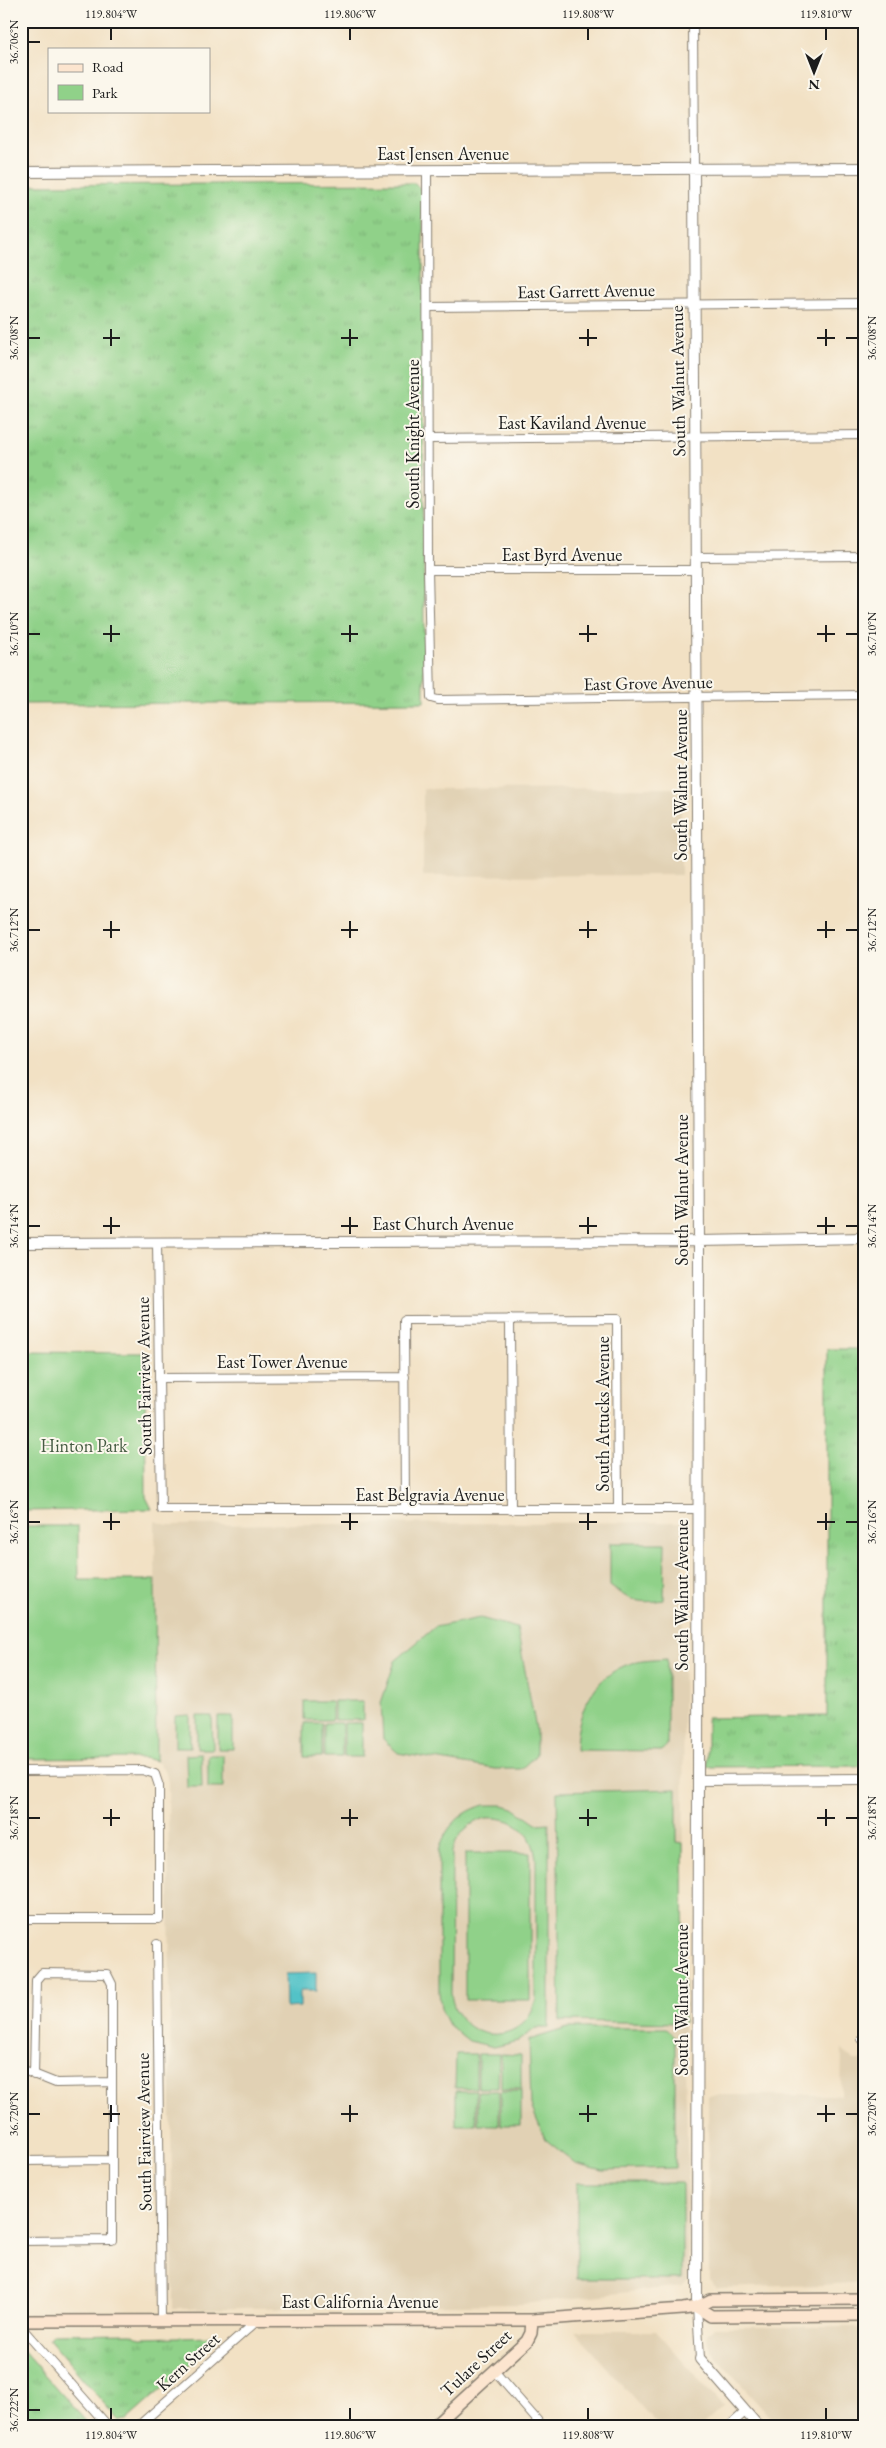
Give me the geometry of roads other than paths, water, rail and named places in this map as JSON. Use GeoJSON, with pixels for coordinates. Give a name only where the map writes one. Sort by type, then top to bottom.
{"type":"FeatureCollection","features":[{"type":"Feature","properties":{"kind":"main road","name":"East California Avenue"},"geometry":{"type":"LineString","coordinates":[[21,2321],[259,2319],[532,2320],[697,2307],[714,2299],[865,2299]]}},
{"type":"Feature","properties":{"kind":"main road","name":"East California Avenue"},"geometry":{"type":"LineString","coordinates":[[697,2307],[711,2316],[865,2315]]}},
{"type":"Feature","properties":{"kind":"main road","name":"Tulare Street"},"geometry":{"type":"LineString","coordinates":[[433,2427],[527,2341],[531,2333],[532,2320]]}},
{"type":"Feature","properties":{"kind":"street","name":"South Walnut Avenue"},"geometry":{"type":"LineString","coordinates":[[694,21],[693,304],[696,438],[699,1240],[697,2307],[700,2359]]}},
{"type":"Feature","properties":{"kind":"street","name":"East Jensen Avenue"},"geometry":{"type":"LineString","coordinates":[[21,172],[865,168]]}},
{"type":"Feature","properties":{"kind":"street","name":"South Knight Avenue"},"geometry":{"type":"LineString","coordinates":[[427,170],[428,570],[431,698]]}},
{"type":"Feature","properties":{"kind":"street","name":"East Garrett Avenue"},"geometry":{"type":"LineString","coordinates":[[428,307],[865,303]]}},
{"type":"Feature","properties":{"kind":"street","name":"East Kaviland Avenue"},"geometry":{"type":"LineString","coordinates":[[429,438],[696,438],[865,435]]}},
{"type":"Feature","properties":{"kind":"street"},"geometry":{"type":"LineString","coordinates":[[696,557],[865,556]]}},
{"type":"Feature","properties":{"kind":"street","name":"East Byrd Avenue"},"geometry":{"type":"LineString","coordinates":[[428,570],[696,570]]}},
{"type":"Feature","properties":{"kind":"street","name":"East Grove Avenue"},"geometry":{"type":"LineString","coordinates":[[431,698],[448,700],[865,695]]}},
{"type":"Feature","properties":{"kind":"street","name":"East Church Avenue"},"geometry":{"type":"LineString","coordinates":[[21,1243],[865,1238]]}},
{"type":"Feature","properties":{"kind":"street","name":"South Fairview Avenue"},"geometry":{"type":"LineString","coordinates":[[157,1243],[160,1509]]}},
{"type":"Feature","properties":{"kind":"street"},"geometry":{"type":"LineString","coordinates":[[405,1510],[404,1320],[510,1319],[511,1510]]}},
{"type":"Feature","properties":{"kind":"street","name":"South Attucks Avenue"},"geometry":{"type":"LineString","coordinates":[[510,1319],[617,1319],[618,1509]]}},
{"type":"Feature","properties":{"kind":"street","name":"East Tower Avenue"},"geometry":{"type":"LineString","coordinates":[[159,1378],[405,1377]]}},
{"type":"Feature","properties":{"kind":"street","name":"East Belgravia Avenue"},"geometry":{"type":"LineString","coordinates":[[160,1509],[699,1509]]}},
{"type":"Feature","properties":{"kind":"street"},"geometry":{"type":"LineString","coordinates":[[21,1771],[142,1770],[155,1774],[159,1786],[159,1919],[21,1919]]}},
{"type":"Feature","properties":{"kind":"street"},"geometry":{"type":"LineString","coordinates":[[699,1780],[865,1779]]}},
{"type":"Feature","properties":{"kind":"street","name":"South Fairview Avenue"},"geometry":{"type":"LineString","coordinates":[[157,1944],[161,2320]]}},
{"type":"Feature","properties":{"kind":"street"},"geometry":{"type":"LineString","coordinates":[[21,2242],[112,2240],[112,1984],[107,1974],[42,1973],[36,1980],[34,2075]]}},
{"type":"Feature","properties":{"kind":"street"},"geometry":{"type":"LineString","coordinates":[[21,2069],[56,2083],[112,2082]]}},
{"type":"Feature","properties":{"kind":"street"},"geometry":{"type":"LineString","coordinates":[[23,2161],[112,2160]]}},
{"type":"Feature","properties":{"kind":"street","name":"Kern Street"},"geometry":{"type":"LineString","coordinates":[[137,2427],[259,2319]]}},
{"type":"Feature","properties":{"kind":"street"},"geometry":{"type":"LineString","coordinates":[[21,2327],[110,2427]]}},
{"type":"Feature","properties":{"kind":"street"},"geometry":{"type":"LineString","coordinates":[[700,2359],[759,2427]]}},
{"type":"Feature","properties":{"kind":"street"},"geometry":{"type":"LineString","coordinates":[[495,2372],[543,2427]]}},
{"type":"Feature","properties":{"kind":"street"},"geometry":{"type":"LineString","coordinates":[[728,2427],[745,2412]]}},
{"type":"Feature","properties":{"kind":"water"},"geometry":{"type":"Polygon","coordinates":[[[316,1973],[316,1991],[300,1991],[300,2007],[286,2008],[285,1974],[316,1973]]]}},
{"type":"Feature","properties":{"kind":"park label","name":"Hinton Park"},"geometry":{"type":"Point","coordinates":[84,1446]}}]}
